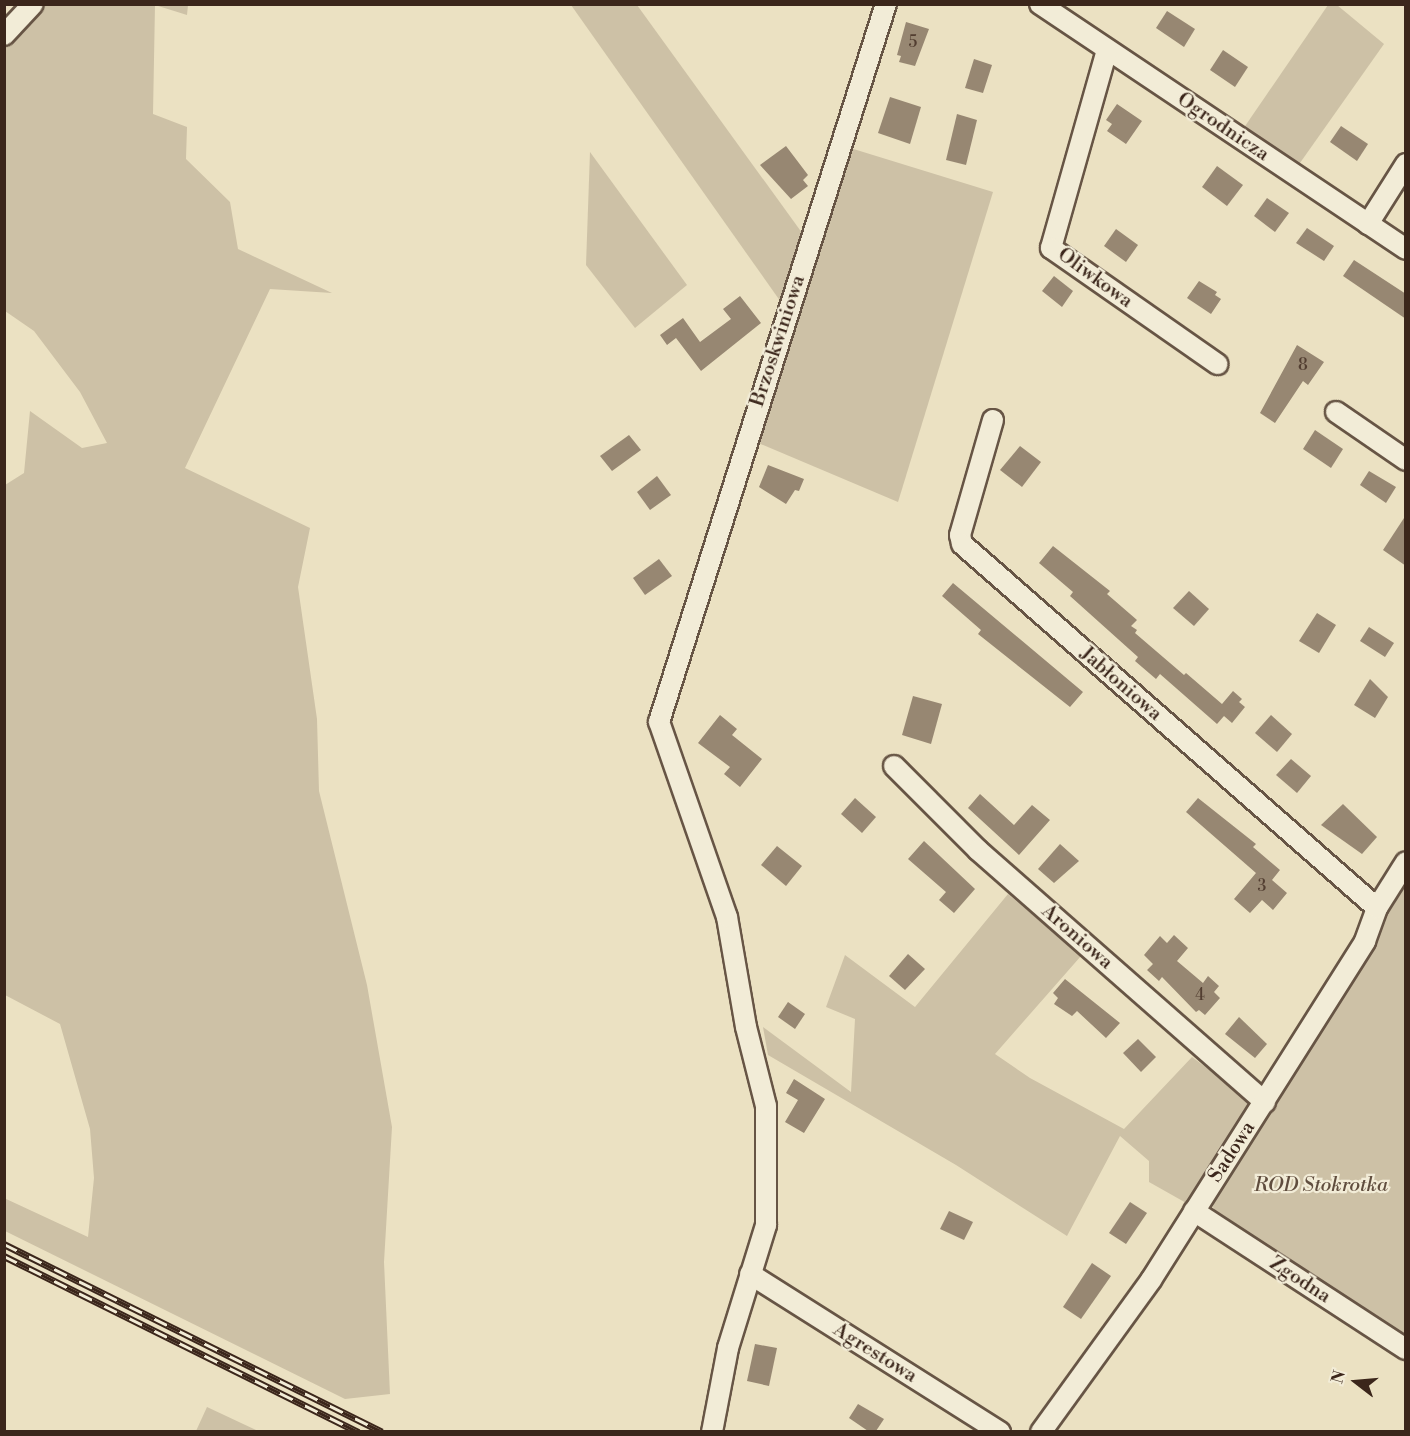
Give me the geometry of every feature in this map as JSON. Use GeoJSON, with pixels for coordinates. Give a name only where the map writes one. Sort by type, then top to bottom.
{"type":"FeatureCollection","features":[{"type":"Feature","properties":{"kind":"street"},"geometry":{"type":"LineString","coordinates":[[4,35],[33,4]]}},
{"type":"Feature","properties":{"kind":"street","name":"Brzoskwiniowa"},"geometry":{"type":"LineString","coordinates":[[711,1431],[728,1348],[766,1225],[766,1106],[746,1027],[727,917],[659,722],[886,4]]}},
{"type":"Feature","properties":{"kind":"street","name":"Ogrodnicza"},"geometry":{"type":"LineString","coordinates":[[1040,4],[1406,249]]}},
{"type":"Feature","properties":{"kind":"street","name":"Oliwkowa"},"geometry":{"type":"LineString","coordinates":[[1107,50],[1051,248],[1217,364]]}},
{"type":"Feature","properties":{"kind":"street"},"geometry":{"type":"LineString","coordinates":[[1368,224],[1406,164]]}},
{"type":"Feature","properties":{"kind":"street"},"geometry":{"type":"LineString","coordinates":[[1336,412],[1406,460]]}},
{"type":"Feature","properties":{"kind":"street","name":"Jabłoniowa"},"geometry":{"type":"LineString","coordinates":[[993,420],[960,535],[962,544],[1377,908]]}},
{"type":"Feature","properties":{"kind":"street","name":"Aroniowa"},"geometry":{"type":"LineString","coordinates":[[894,766],[978,850],[1265,1102]]}},
{"type":"Feature","properties":{"kind":"street","name":"Sadowa"},"geometry":{"type":"LineString","coordinates":[[1041,1431],[1151,1280],[1365,941],[1377,908],[1406,862]]}},
{"type":"Feature","properties":{"kind":"street","name":"Zgodna"},"geometry":{"type":"LineString","coordinates":[[1194,1211],[1406,1349]]}},
{"type":"Feature","properties":{"kind":"street","name":"Agrestowa"},"geometry":{"type":"LineString","coordinates":[[750,1274],[1000,1431]]}},
{"type":"Feature","properties":{"kind":"green space"},"geometry":{"type":"Polygon","coordinates":[[[46,5],[155,5],[153,114],[187,127],[186,159],[230,202],[238,249],[332,293],[270,289],[185,468],[310,528],[298,587],[317,719],[319,791],[367,985],[392,1127],[384,1262],[390,1394],[345,1399],[5,1231],[4,1198],[88,1237],[94,1178],[90,1129],[60,1024],[5,995],[5,485],[24,473],[30,411],[82,448],[107,443],[80,392],[34,331],[5,311],[5,45],[46,5]]]}},
{"type":"Feature","properties":{"kind":"green space"},"geometry":{"type":"Polygon","coordinates":[[[155,5],[188,5],[187,15],[155,5]]]}},
{"type":"Feature","properties":{"kind":"green space"},"geometry":{"type":"Polygon","coordinates":[[[571,5],[637,5],[805,237],[783,305],[571,5]]]}},
{"type":"Feature","properties":{"kind":"green space"},"geometry":{"type":"Polygon","coordinates":[[[1328,5],[1337,5],[1384,44],[1295,170],[1241,132],[1328,5]]]}},
{"type":"Feature","properties":{"kind":"green space"},"geometry":{"type":"Polygon","coordinates":[[[847,147],[993,192],[898,502],[756,442],[847,147]]]}},
{"type":"Feature","properties":{"kind":"green space"},"geometry":{"type":"Polygon","coordinates":[[[590,152],[687,285],[635,328],[586,265],[590,152]]]}},
{"type":"Feature","properties":{"kind":"green space","name":"ROD Stokrotka"},"geometry":{"type":"Polygon","coordinates":[[[1405,880],[1405,1343],[1221,1221],[1213,1207],[1215,1195],[1405,880]]]}},
{"type":"Feature","properties":{"kind":"green space"},"geometry":{"type":"Polygon","coordinates":[[[1008,894],[1081,956],[995,1054],[1030,1078],[1124,1129],[1192,1057],[1255,1104],[1188,1204],[1149,1182],[1149,1161],[1120,1136],[1067,1236],[956,1165],[768,1055],[763,1027],[851,1092],[855,1019],[826,1007],[845,955],[915,1007],[1008,894]]]}},
{"type":"Feature","properties":{"kind":"green space"},"geometry":{"type":"Polygon","coordinates":[[[207,1407],[258,1431],[196,1431],[207,1407]]]}},
{"type":"Feature","properties":{"kind":"building"},"geometry":{"type":"Polygon","coordinates":[[[1167,11],[1195,29],[1184,47],[1156,28],[1167,11]]]}},
{"type":"Feature","properties":{"kind":"building"},"geometry":{"type":"Polygon","coordinates":[[[906,22],[929,29],[915,66],[899,62],[901,56],[897,55],[906,22]]]}},
{"type":"Feature","properties":{"kind":"building"},"geometry":{"type":"Polygon","coordinates":[[[1223,50],[1248,67],[1235,87],[1210,70],[1223,50]]]}},
{"type":"Feature","properties":{"kind":"building"},"geometry":{"type":"Polygon","coordinates":[[[974,59],[992,65],[983,93],[965,88],[974,59]]]}},
{"type":"Feature","properties":{"kind":"building"},"geometry":{"type":"Polygon","coordinates":[[[890,97],[921,107],[910,144],[878,133],[890,97]]]}},
{"type":"Feature","properties":{"kind":"building"},"geometry":{"type":"Polygon","coordinates":[[[1117,104],[1142,121],[1126,144],[1107,131],[1112,124],[1106,120],[1117,104]]]}},
{"type":"Feature","properties":{"kind":"building"},"geometry":{"type":"Polygon","coordinates":[[[957,114],[977,120],[966,165],[946,160],[957,114]]]}},
{"type":"Feature","properties":{"kind":"building"},"geometry":{"type":"Polygon","coordinates":[[[1341,126],[1368,144],[1357,161],[1330,142],[1341,126]]]}},
{"type":"Feature","properties":{"kind":"building"},"geometry":{"type":"Polygon","coordinates":[[[786,146],[808,175],[803,180],[808,186],[791,199],[760,165],[786,146]]]}},
{"type":"Feature","properties":{"kind":"building"},"geometry":{"type":"Polygon","coordinates":[[[1217,166],[1243,185],[1227,206],[1202,187],[1217,166]]]}},
{"type":"Feature","properties":{"kind":"building"},"geometry":{"type":"Polygon","coordinates":[[[1267,198],[1289,213],[1275,232],[1254,216],[1267,198]]]}},
{"type":"Feature","properties":{"kind":"building"},"geometry":{"type":"Polygon","coordinates":[[[1307,228],[1334,246],[1324,261],[1296,243],[1307,228]]]}},
{"type":"Feature","properties":{"kind":"building"},"geometry":{"type":"Polygon","coordinates":[[[1116,229],[1138,245],[1126,262],[1104,246],[1116,229]]]}},
{"type":"Feature","properties":{"kind":"building"},"geometry":{"type":"Polygon","coordinates":[[[1354,260],[1406,294],[1406,319],[1343,276],[1354,260]]]}},
{"type":"Feature","properties":{"kind":"building"},"geometry":{"type":"Polygon","coordinates":[[[1054,276],[1073,291],[1062,307],[1042,291],[1054,276]]]}},
{"type":"Feature","properties":{"kind":"building"},"geometry":{"type":"Polygon","coordinates":[[[1199,281],[1217,292],[1215,295],[1221,299],[1211,314],[1187,298],[1199,281]]]}},
{"type":"Feature","properties":{"kind":"building"},"geometry":{"type":"Polygon","coordinates":[[[740,296],[761,323],[701,371],[676,338],[667,345],[660,335],[683,318],[700,342],[731,319],[723,309],[740,296]]]}},
{"type":"Feature","properties":{"kind":"building"},"geometry":{"type":"Polygon","coordinates":[[[1297,345],[1324,362],[1308,385],[1303,381],[1275,423],[1260,413],[1297,345]]]}},
{"type":"Feature","properties":{"kind":"building"},"geometry":{"type":"Polygon","coordinates":[[[1315,430],[1343,449],[1331,468],[1303,449],[1315,430]]]}},
{"type":"Feature","properties":{"kind":"building"},"geometry":{"type":"Polygon","coordinates":[[[629,435],[641,450],[612,471],[600,456],[629,435]]]}},
{"type":"Feature","properties":{"kind":"building"},"geometry":{"type":"Polygon","coordinates":[[[1020,446],[1041,462],[1022,487],[1000,470],[1020,446]]]}},
{"type":"Feature","properties":{"kind":"building"},"geometry":{"type":"Polygon","coordinates":[[[768,465],[804,479],[799,491],[795,490],[786,504],[759,487],[768,465]]]}},
{"type":"Feature","properties":{"kind":"building"},"geometry":{"type":"Polygon","coordinates":[[[1369,471],[1396,487],[1386,503],[1360,485],[1369,471]]]}},
{"type":"Feature","properties":{"kind":"building"},"geometry":{"type":"Polygon","coordinates":[[[657,476],[671,495],[650,510],[637,492],[657,476]]]}},
{"type":"Feature","properties":{"kind":"building"},"geometry":{"type":"Polygon","coordinates":[[[1406,515],[1406,566],[1383,550],[1406,515]]]}},
{"type":"Feature","properties":{"kind":"building"},"geometry":{"type":"Polygon","coordinates":[[[1053,546],[1110,591],[1107,594],[1137,620],[1131,626],[1137,630],[1135,633],[1184,675],[1186,673],[1222,704],[1233,691],[1242,699],[1239,702],[1245,707],[1232,723],[1224,716],[1217,724],[1160,674],[1156,679],[1135,661],[1138,657],[1070,596],[1073,592],[1039,563],[1053,546]]]}},
{"type":"Feature","properties":{"kind":"building"},"geometry":{"type":"Polygon","coordinates":[[[659,559],[672,576],[645,595],[633,578],[659,559]]]}},
{"type":"Feature","properties":{"kind":"building"},"geometry":{"type":"Polygon","coordinates":[[[953,583],[1083,692],[1070,707],[978,634],[981,630],[942,596],[953,583]]]}},
{"type":"Feature","properties":{"kind":"building"},"geometry":{"type":"Polygon","coordinates":[[[1189,591],[1209,609],[1194,626],[1173,608],[1189,591]]]}},
{"type":"Feature","properties":{"kind":"building"},"geometry":{"type":"Polygon","coordinates":[[[1317,613],[1336,625],[1319,653],[1299,641],[1317,613]]]}},
{"type":"Feature","properties":{"kind":"building"},"geometry":{"type":"Polygon","coordinates":[[[1369,627],[1394,643],[1385,657],[1360,641],[1369,627]]]}},
{"type":"Feature","properties":{"kind":"building"},"geometry":{"type":"Polygon","coordinates":[[[1370,679],[1388,697],[1375,718],[1354,705],[1370,679]]]}},
{"type":"Feature","properties":{"kind":"building"},"geometry":{"type":"Polygon","coordinates":[[[913,696],[942,704],[931,744],[902,735],[913,696]]]}},
{"type":"Feature","properties":{"kind":"building"},"geometry":{"type":"Polygon","coordinates":[[[720,715],[737,729],[732,735],[762,759],[740,787],[724,774],[730,767],[698,743],[720,715]]]}},
{"type":"Feature","properties":{"kind":"building"},"geometry":{"type":"Polygon","coordinates":[[[1271,715],[1292,734],[1277,752],[1255,733],[1271,715]]]}},
{"type":"Feature","properties":{"kind":"building"},"geometry":{"type":"Polygon","coordinates":[[[1291,759],[1311,776],[1297,793],[1276,775],[1291,759]]]}},
{"type":"Feature","properties":{"kind":"building"},"geometry":{"type":"Polygon","coordinates":[[[980,794],[1014,825],[1032,805],[1050,820],[1019,855],[968,808],[980,794]]]}},
{"type":"Feature","properties":{"kind":"building"},"geometry":{"type":"Polygon","coordinates":[[[855,798],[876,817],[862,833],[841,814],[855,798]]]}},
{"type":"Feature","properties":{"kind":"building"},"geometry":{"type":"Polygon","coordinates":[[[1198,798],[1256,844],[1253,847],[1280,870],[1272,880],[1287,893],[1273,910],[1262,900],[1250,913],[1234,899],[1256,873],[1186,812],[1198,798]]]}},
{"type":"Feature","properties":{"kind":"building"},"geometry":{"type":"Polygon","coordinates":[[[1343,804],[1377,837],[1362,854],[1321,825],[1343,804]]]}},
{"type":"Feature","properties":{"kind":"building"},"geometry":{"type":"Polygon","coordinates":[[[924,841],[975,889],[954,913],[939,900],[946,892],[908,859],[924,841]]]}},
{"type":"Feature","properties":{"kind":"building"},"geometry":{"type":"Polygon","coordinates":[[[1060,844],[1079,861],[1054,883],[1038,869],[1060,844]]]}},
{"type":"Feature","properties":{"kind":"building"},"geometry":{"type":"Polygon","coordinates":[[[777,846],[802,866],[786,886],[761,865],[777,846]]]}},
{"type":"Feature","properties":{"kind":"building"},"geometry":{"type":"Polygon","coordinates":[[[1174,935],[1188,948],[1177,961],[1203,983],[1208,976],[1219,986],[1214,992],[1220,998],[1205,1015],[1199,1010],[1196,1012],[1162,977],[1159,981],[1147,970],[1153,964],[1144,955],[1160,936],[1167,943],[1174,935]]]}},
{"type":"Feature","properties":{"kind":"building"},"geometry":{"type":"Polygon","coordinates":[[[908,954],[925,969],[905,990],[889,976],[908,954]]]}},
{"type":"Feature","properties":{"kind":"building"},"geometry":{"type":"Polygon","coordinates":[[[1065,979],[1120,1023],[1106,1038],[1077,1011],[1072,1016],[1054,1004],[1058,998],[1053,993],[1065,979]]]}},
{"type":"Feature","properties":{"kind":"building"},"geometry":{"type":"Polygon","coordinates":[[[788,1002],[805,1014],[795,1029],[778,1017],[788,1002]]]}},
{"type":"Feature","properties":{"kind":"building"},"geometry":{"type":"Polygon","coordinates":[[[1239,1017],[1267,1044],[1255,1058],[1225,1034],[1239,1017]]]}},
{"type":"Feature","properties":{"kind":"building"},"geometry":{"type":"Polygon","coordinates":[[[1138,1039],[1156,1057],[1141,1072],[1123,1053],[1138,1039]]]}},
{"type":"Feature","properties":{"kind":"building"},"geometry":{"type":"Polygon","coordinates":[[[794,1079],[825,1099],[804,1133],[785,1122],[798,1100],[786,1093],[794,1079]]]}},
{"type":"Feature","properties":{"kind":"building"},"geometry":{"type":"Polygon","coordinates":[[[1130,1202],[1147,1213],[1126,1244],[1109,1233],[1130,1202]]]}},
{"type":"Feature","properties":{"kind":"building"},"geometry":{"type":"Polygon","coordinates":[[[949,1211],[973,1222],[964,1240],[940,1229],[949,1211]]]}},
{"type":"Feature","properties":{"kind":"building"},"geometry":{"type":"Polygon","coordinates":[[[1092,1263],[1111,1276],[1081,1319],[1063,1307],[1092,1263]]]}},
{"type":"Feature","properties":{"kind":"building"},"geometry":{"type":"Polygon","coordinates":[[[755,1344],[777,1348],[769,1386],[747,1381],[755,1344]]]}},
{"type":"Feature","properties":{"kind":"building"},"geometry":{"type":"Polygon","coordinates":[[[858,1404],[884,1419],[876,1431],[868,1431],[849,1418],[858,1404]]]}},
{"type":"Feature","properties":{"kind":"railway"},"geometry":{"type":"LineString","coordinates":[[4,1244],[382,1432]]}},
{"type":"Feature","properties":{"kind":"railway"},"geometry":{"type":"LineString","coordinates":[[4,1256],[359,1432]]}}]}
